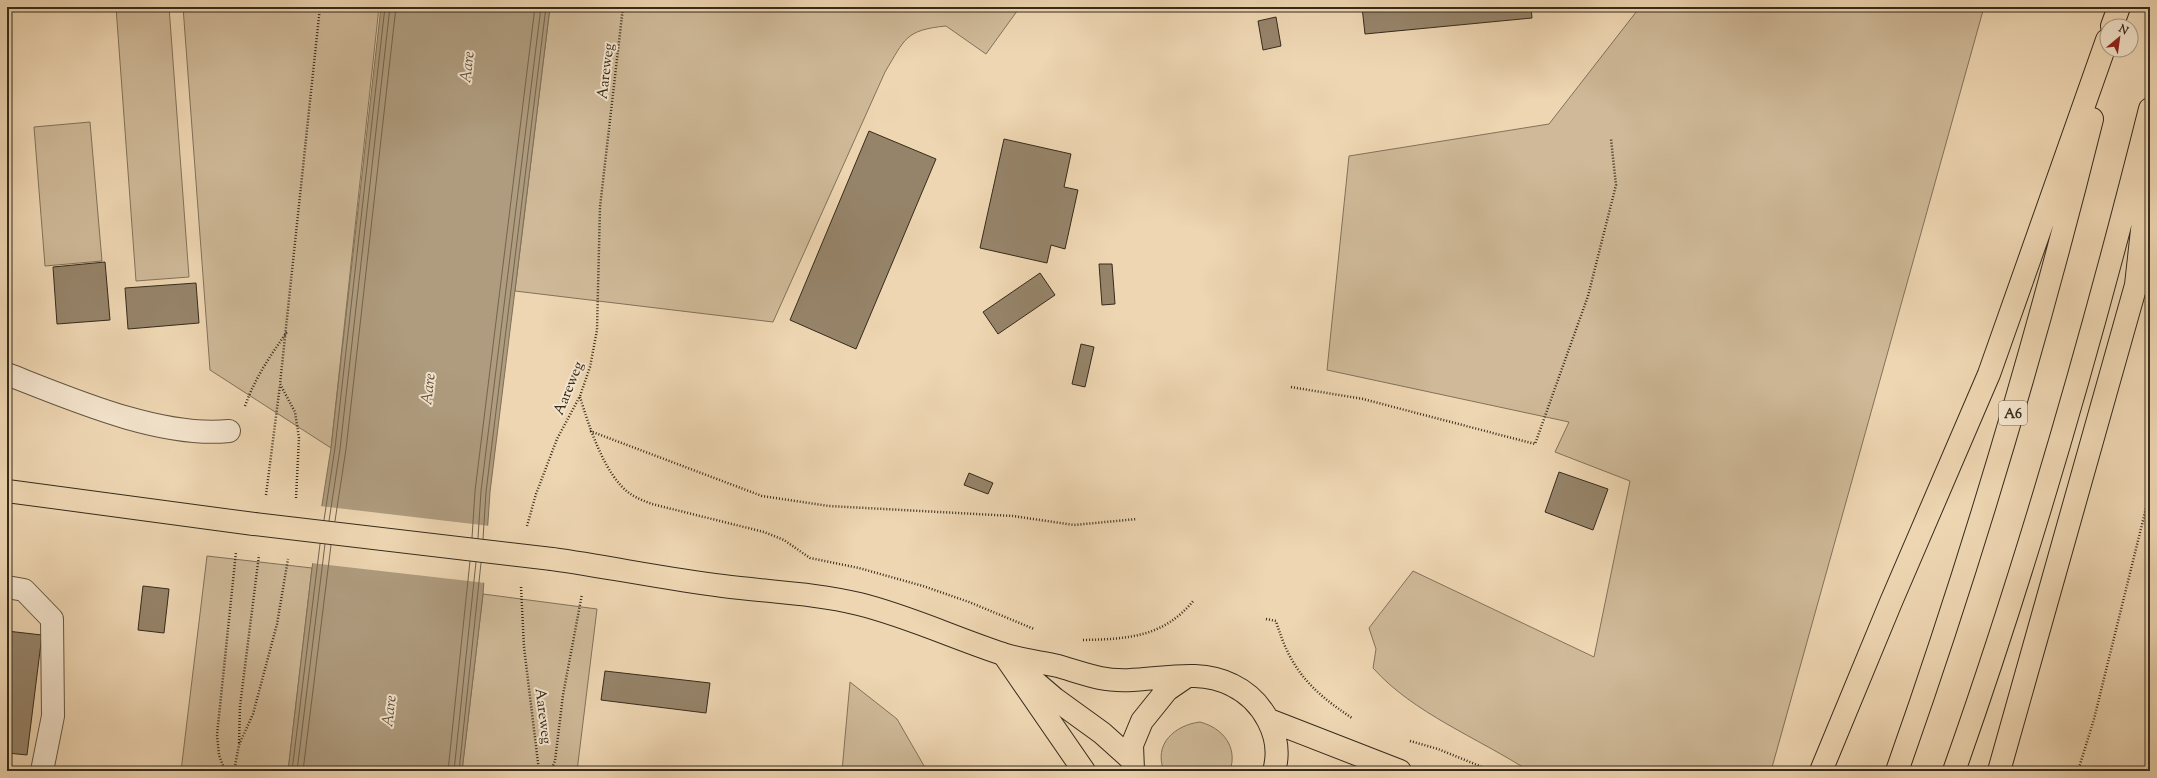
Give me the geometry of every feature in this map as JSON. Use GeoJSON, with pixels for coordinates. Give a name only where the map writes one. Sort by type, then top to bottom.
{"type":"FeatureCollection","features":[{"type":"Feature","properties":{"kind":"main road"},"geometry":{"type":"LineString","coordinates":[[2116,18],[2119,7]]}},
{"type":"Feature","properties":{"kind":"main road"},"geometry":{"type":"LineString","coordinates":[[1821,771],[1891,602],[1989,374],[2101,58]]}},
{"type":"Feature","properties":{"kind":"main road","name":"A6"},"geometry":{"type":"LineString","coordinates":[[1897,771],[1945,631],[2002,449],[2055,262],[2107,58]]}},
{"type":"Feature","properties":{"kind":"main road"},"geometry":{"type":"LineString","coordinates":[[1954,771],[2000,634],[2054,464],[2104,288],[2150,109]]}},
{"type":"Feature","properties":{"kind":"main road"},"geometry":{"type":"LineString","coordinates":[[1999,771],[2136,286],[2150,157]]}},
{"type":"Feature","properties":{"kind":"main road"},"geometry":{"type":"LineString","coordinates":[[7,483],[37,494]]}},
{"type":"Feature","properties":{"kind":"main road"},"geometry":{"type":"LineString","coordinates":[[7,492],[37,494],[118,507],[552,559],[681,580],[818,596],[856,604],[920,623],[1004,655],[1102,678],[1130,680],[1206,677],[1232,684],[1247,694],[1269,720],[1276,743],[1277,762],[1274,771]]}},
{"type":"Feature","properties":{"kind":"main road"},"geometry":{"type":"LineString","coordinates":[[1004,655],[1055,699],[1102,733],[1132,766]]}},
{"type":"Feature","properties":{"kind":"main road"},"geometry":{"type":"LineString","coordinates":[[1004,655],[1084,771]]}},
{"type":"Feature","properties":{"kind":"main road"},"geometry":{"type":"LineString","coordinates":[[1132,766],[1132,745],[1142,721],[1167,690],[1186,677]]}},
{"type":"Feature","properties":{"kind":"main road"},"geometry":{"type":"LineString","coordinates":[[1269,720],[1400,771]]}},
{"type":"Feature","properties":{"kind":"lane"},"geometry":{"type":"LineString","coordinates":[[7,374],[70,399],[125,417],[183,431],[207,433],[228,431]]}},
{"type":"Feature","properties":{"kind":"lane"},"geometry":{"type":"LineString","coordinates":[[7,588],[24,590],[52,619],[53,716],[42,771]]}},
{"type":"Feature","properties":{"kind":"path"},"geometry":{"type":"LineString","coordinates":[[228,431],[240,418],[256,379],[287,332],[320,7]]}},
{"type":"Feature","properties":{"kind":"path","name":"Aareweg"},"geometry":{"type":"LineString","coordinates":[[526,532],[541,480],[557,439],[580,396],[590,367],[597,330],[600,207],[623,7]]}},
{"type":"Feature","properties":{"kind":"path"},"geometry":{"type":"LineString","coordinates":[[1291,387],[1363,399],[1535,444],[1588,296],[1616,185],[1611,140]]}},
{"type":"Feature","properties":{"kind":"path"},"geometry":{"type":"LineString","coordinates":[[266,502],[280,384]]}},
{"type":"Feature","properties":{"kind":"path"},"geometry":{"type":"LineString","coordinates":[[580,396],[590,431],[604,460],[619,482],[629,493],[639,499],[652,504],[764,532],[784,540],[810,558],[859,568],[923,586],[969,602],[1040,631]]}},
{"type":"Feature","properties":{"kind":"path"},"geometry":{"type":"LineString","coordinates":[[590,431],[762,496],[829,506],[1013,516],[1074,524],[1137,519]]}},
{"type":"Feature","properties":{"kind":"path"},"geometry":{"type":"LineString","coordinates":[[2078,771],[2094,719],[2150,492]]}},
{"type":"Feature","properties":{"kind":"path"},"geometry":{"type":"LineString","coordinates":[[225,771],[219,755],[217,735],[247,523]]}},
{"type":"Feature","properties":{"kind":"path"},"geometry":{"type":"LineString","coordinates":[[239,745],[240,706],[260,549]]}},
{"type":"Feature","properties":{"kind":"path"},"geometry":{"type":"LineString","coordinates":[[551,771],[555,761],[563,695],[583,589],[586,564]]}},
{"type":"Feature","properties":{"kind":"path","name":"Aareweg"},"geometry":{"type":"LineString","coordinates":[[521,579],[524,647],[539,771]]}},
{"type":"Feature","properties":{"kind":"path"},"geometry":{"type":"LineString","coordinates":[[1080,640],[1114,640],[1145,635],[1169,624],[1184,612],[1194,600]]}},
{"type":"Feature","properties":{"kind":"path"},"geometry":{"type":"LineString","coordinates":[[1266,619],[1276,621],[1289,658],[1303,677],[1327,701],[1358,722]]}},
{"type":"Feature","properties":{"kind":"path"},"geometry":{"type":"LineString","coordinates":[[1409,740],[1438,749],[1492,771]]}},
{"type":"Feature","properties":{"kind":"shaded area"},"geometry":{"type":"Polygon","coordinates":[[[116,7],[169,7],[189,277],[136,281],[116,7]]]}},
{"type":"Feature","properties":{"kind":"shaded area"},"geometry":{"type":"Polygon","coordinates":[[[183,7],[379,7],[331,448],[210,370],[183,7]]]}},
{"type":"Feature","properties":{"kind":"shaded area"},"geometry":{"type":"Polygon","coordinates":[[[550,7],[1020,7],[986,54],[946,26],[922,30],[908,38],[902,44],[885,72],[773,322],[515,291],[550,7]]]}},
{"type":"Feature","properties":{"kind":"shaded area"},"geometry":{"type":"Polygon","coordinates":[[[1640,7],[1984,7],[1771,771],[1529,771],[1426,712],[1389,684],[1373,668],[1376,649],[1369,628],[1413,571],[1594,657],[1630,481],[1555,452],[1569,422],[1327,370],[1349,156],[1549,124],[1640,7]]]}},
{"type":"Feature","properties":{"kind":"shaded area"},"geometry":{"type":"Polygon","coordinates":[[[90,122],[102,261],[45,266],[34,127],[90,122]]]}},
{"type":"Feature","properties":{"kind":"shaded area"},"geometry":{"type":"Polygon","coordinates":[[[207,556],[312,568],[288,771],[181,771],[207,556]]]}},
{"type":"Feature","properties":{"kind":"shaded area"},"geometry":{"type":"Polygon","coordinates":[[[483,594],[597,609],[577,771],[462,771],[483,594]]]}},
{"type":"Feature","properties":{"kind":"shaded area"},"geometry":{"type":"Polygon","coordinates":[[[850,682],[897,719],[927,771],[842,771],[850,682]]]}},
{"type":"Feature","properties":{"kind":"shaded area"},"geometry":{"type":"Polygon","coordinates":[[[1200,722],[1216,729],[1227,740],[1232,754],[1230,771],[1164,771],[1161,761],[1161,752],[1168,738],[1182,727],[1200,722]]]}},
{"type":"Feature","properties":{"kind":"water","name":"Aare"},"geometry":{"type":"Polygon","coordinates":[[[381,7],[550,7],[490,492],[483,594],[462,771],[288,771],[312,568],[331,448],[381,7]]]}},
{"type":"Feature","properties":{"kind":"pier"},"geometry":{"type":"Polygon","coordinates":[[[320,506],[490,526],[486,583],[311,563],[320,506]]]}},
{"type":"Feature","properties":{"kind":"building"},"geometry":{"type":"Polygon","coordinates":[[[1362,7],[1531,7],[1532,18],[1365,34],[1362,7]]]}},
{"type":"Feature","properties":{"kind":"building"},"geometry":{"type":"Polygon","coordinates":[[[1276,17],[1281,46],[1263,50],[1258,21],[1276,17]]]}},
{"type":"Feature","properties":{"kind":"building"},"geometry":{"type":"Polygon","coordinates":[[[869,131],[936,159],[856,349],[790,320],[869,131]]]}},
{"type":"Feature","properties":{"kind":"building"},"geometry":{"type":"Polygon","coordinates":[[[1004,139],[1071,154],[1064,187],[1078,190],[1065,249],[1051,245],[1047,263],[980,248],[1004,139]]]}},
{"type":"Feature","properties":{"kind":"building"},"geometry":{"type":"Polygon","coordinates":[[[105,262],[110,320],[57,324],[53,267],[105,262]]]}},
{"type":"Feature","properties":{"kind":"building"},"geometry":{"type":"Polygon","coordinates":[[[1099,264],[1112,264],[1115,304],[1102,305],[1099,264]]]}},
{"type":"Feature","properties":{"kind":"building"},"geometry":{"type":"Polygon","coordinates":[[[1040,273],[1055,295],[998,334],[983,312],[1040,273]]]}},
{"type":"Feature","properties":{"kind":"building"},"geometry":{"type":"Polygon","coordinates":[[[196,283],[199,323],[128,329],[125,288],[196,283]]]}},
{"type":"Feature","properties":{"kind":"building"},"geometry":{"type":"Polygon","coordinates":[[[1081,344],[1094,347],[1085,387],[1072,384],[1081,344]]]}},
{"type":"Feature","properties":{"kind":"building"},"geometry":{"type":"Polygon","coordinates":[[[1559,472],[1608,489],[1593,530],[1545,512],[1559,472]]]}},
{"type":"Feature","properties":{"kind":"building"},"geometry":{"type":"Polygon","coordinates":[[[969,473],[993,483],[988,494],[964,485],[969,473]]]}},
{"type":"Feature","properties":{"kind":"building"},"geometry":{"type":"Polygon","coordinates":[[[143,586],[169,589],[164,633],[138,630],[143,586]]]}},
{"type":"Feature","properties":{"kind":"building"},"geometry":{"type":"Polygon","coordinates":[[[7,631],[42,635],[27,755],[7,753],[7,631]]]}},
{"type":"Feature","properties":{"kind":"building"},"geometry":{"type":"Polygon","coordinates":[[[605,671],[710,683],[706,713],[601,700],[605,671]]]}}]}
